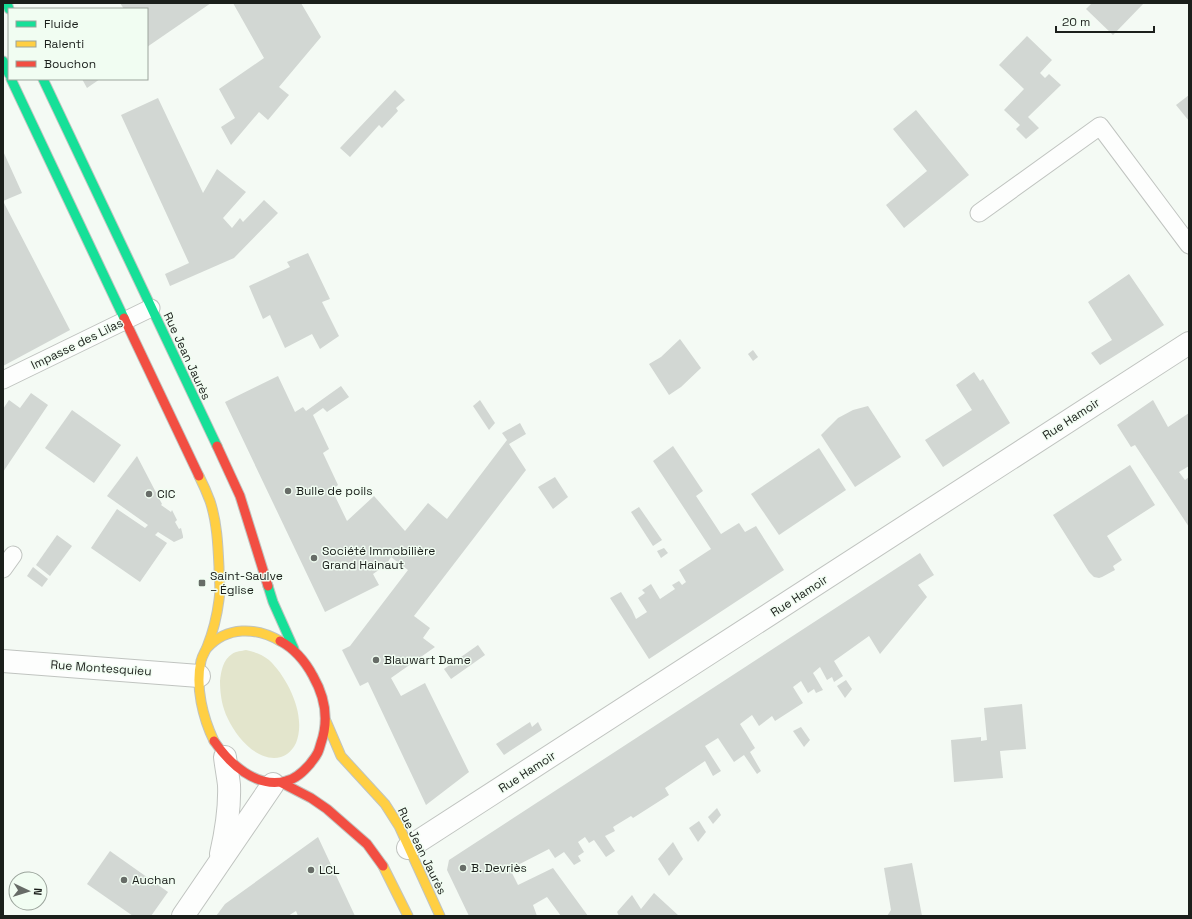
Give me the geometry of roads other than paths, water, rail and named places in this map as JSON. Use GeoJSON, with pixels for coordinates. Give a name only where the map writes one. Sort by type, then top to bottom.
{"type":"FeatureCollection","features":[{"type":"Feature","properties":{"kind":"main road"},"geometry":{"type":"LineString","coordinates":[[3,61],[8,72]]}},
{"type":"Feature","properties":{"kind":"main road"},"geometry":{"type":"LineString","coordinates":[[12,80],[210,500],[216,525],[220,592],[218,610],[201,663],[199,676],[200,703],[206,724],[214,742],[225,757],[240,770],[265,782],[277,783],[311,798],[346,825],[372,850],[378,858],[391,879],[408,916]]}},
{"type":"Feature","properties":{"kind":"main road","name":"Rue Jean Jaurès"},"geometry":{"type":"LineString","coordinates":[[42,80],[240,496],[273,602],[294,649]]}},
{"type":"Feature","properties":{"kind":"main road","name":"Rue Jean Jaurès"},"geometry":{"type":"LineString","coordinates":[[206,648],[216,638],[229,633],[252,631],[268,634],[284,641],[294,649],[306,663],[317,681],[324,701],[326,720],[322,744],[314,759],[303,772],[295,778],[277,783]]}},
{"type":"Feature","properties":{"kind":"main road","name":"Rue Jean Jaurès"},"geometry":{"type":"LineString","coordinates":[[326,720],[341,756],[385,804],[399,826],[440,916]]}},
{"type":"Feature","properties":{"kind":"street","name":"Rue Hamoir"},"geometry":{"type":"LineString","coordinates":[[408,848],[1189,343]]}},
{"type":"Feature","properties":{"kind":"street","name":"Rue Montesquieu"},"geometry":{"type":"LineString","coordinates":[[3,661],[199,676]]}},
{"type":"Feature","properties":{"kind":"street"},"geometry":{"type":"LineString","coordinates":[[218,865],[226,829],[228,807],[229,786],[225,757]]}},
{"type":"Feature","properties":{"kind":"street"},"geometry":{"type":"LineString","coordinates":[[182,916],[277,783]]}},
{"type":"Feature","properties":{"kind":"lane"},"geometry":{"type":"LineString","coordinates":[[979,213],[1100,126],[1189,245]]}},
{"type":"Feature","properties":{"kind":"lane","name":"Impasse des Lilas"},"geometry":{"type":"LineString","coordinates":[[3,380],[151,308]]}},
{"type":"Feature","properties":{"kind":"lane"},"geometry":{"type":"LineString","coordinates":[[3,569],[13,555]]}},
{"type":"Feature","properties":{"kind":"place","name":"Bulle de poils"},"geometry":{"type":"Point","coordinates":[288,491]}},
{"type":"Feature","properties":{"kind":"place","name":"CIC"},"geometry":{"type":"Point","coordinates":[149,494]}},
{"type":"Feature","properties":{"kind":"place","name":"Société Immobilière Grand Hainaut"},"geometry":{"type":"Point","coordinates":[314,558]}},
{"type":"Feature","properties":{"kind":"place","name":"Saint-Saulve – Église"},"geometry":{"type":"Point","coordinates":[202,583]}},
{"type":"Feature","properties":{"kind":"place","name":"Blauwart Dame"},"geometry":{"type":"Point","coordinates":[376,660]}},
{"type":"Feature","properties":{"kind":"place","name":"B. Devriès"},"geometry":{"type":"Point","coordinates":[463,868]}},
{"type":"Feature","properties":{"kind":"place","name":"LCL"},"geometry":{"type":"Point","coordinates":[311,870]}},
{"type":"Feature","properties":{"kind":"place","name":"Auchan"},"geometry":{"type":"Point","coordinates":[124,880]}}]}
